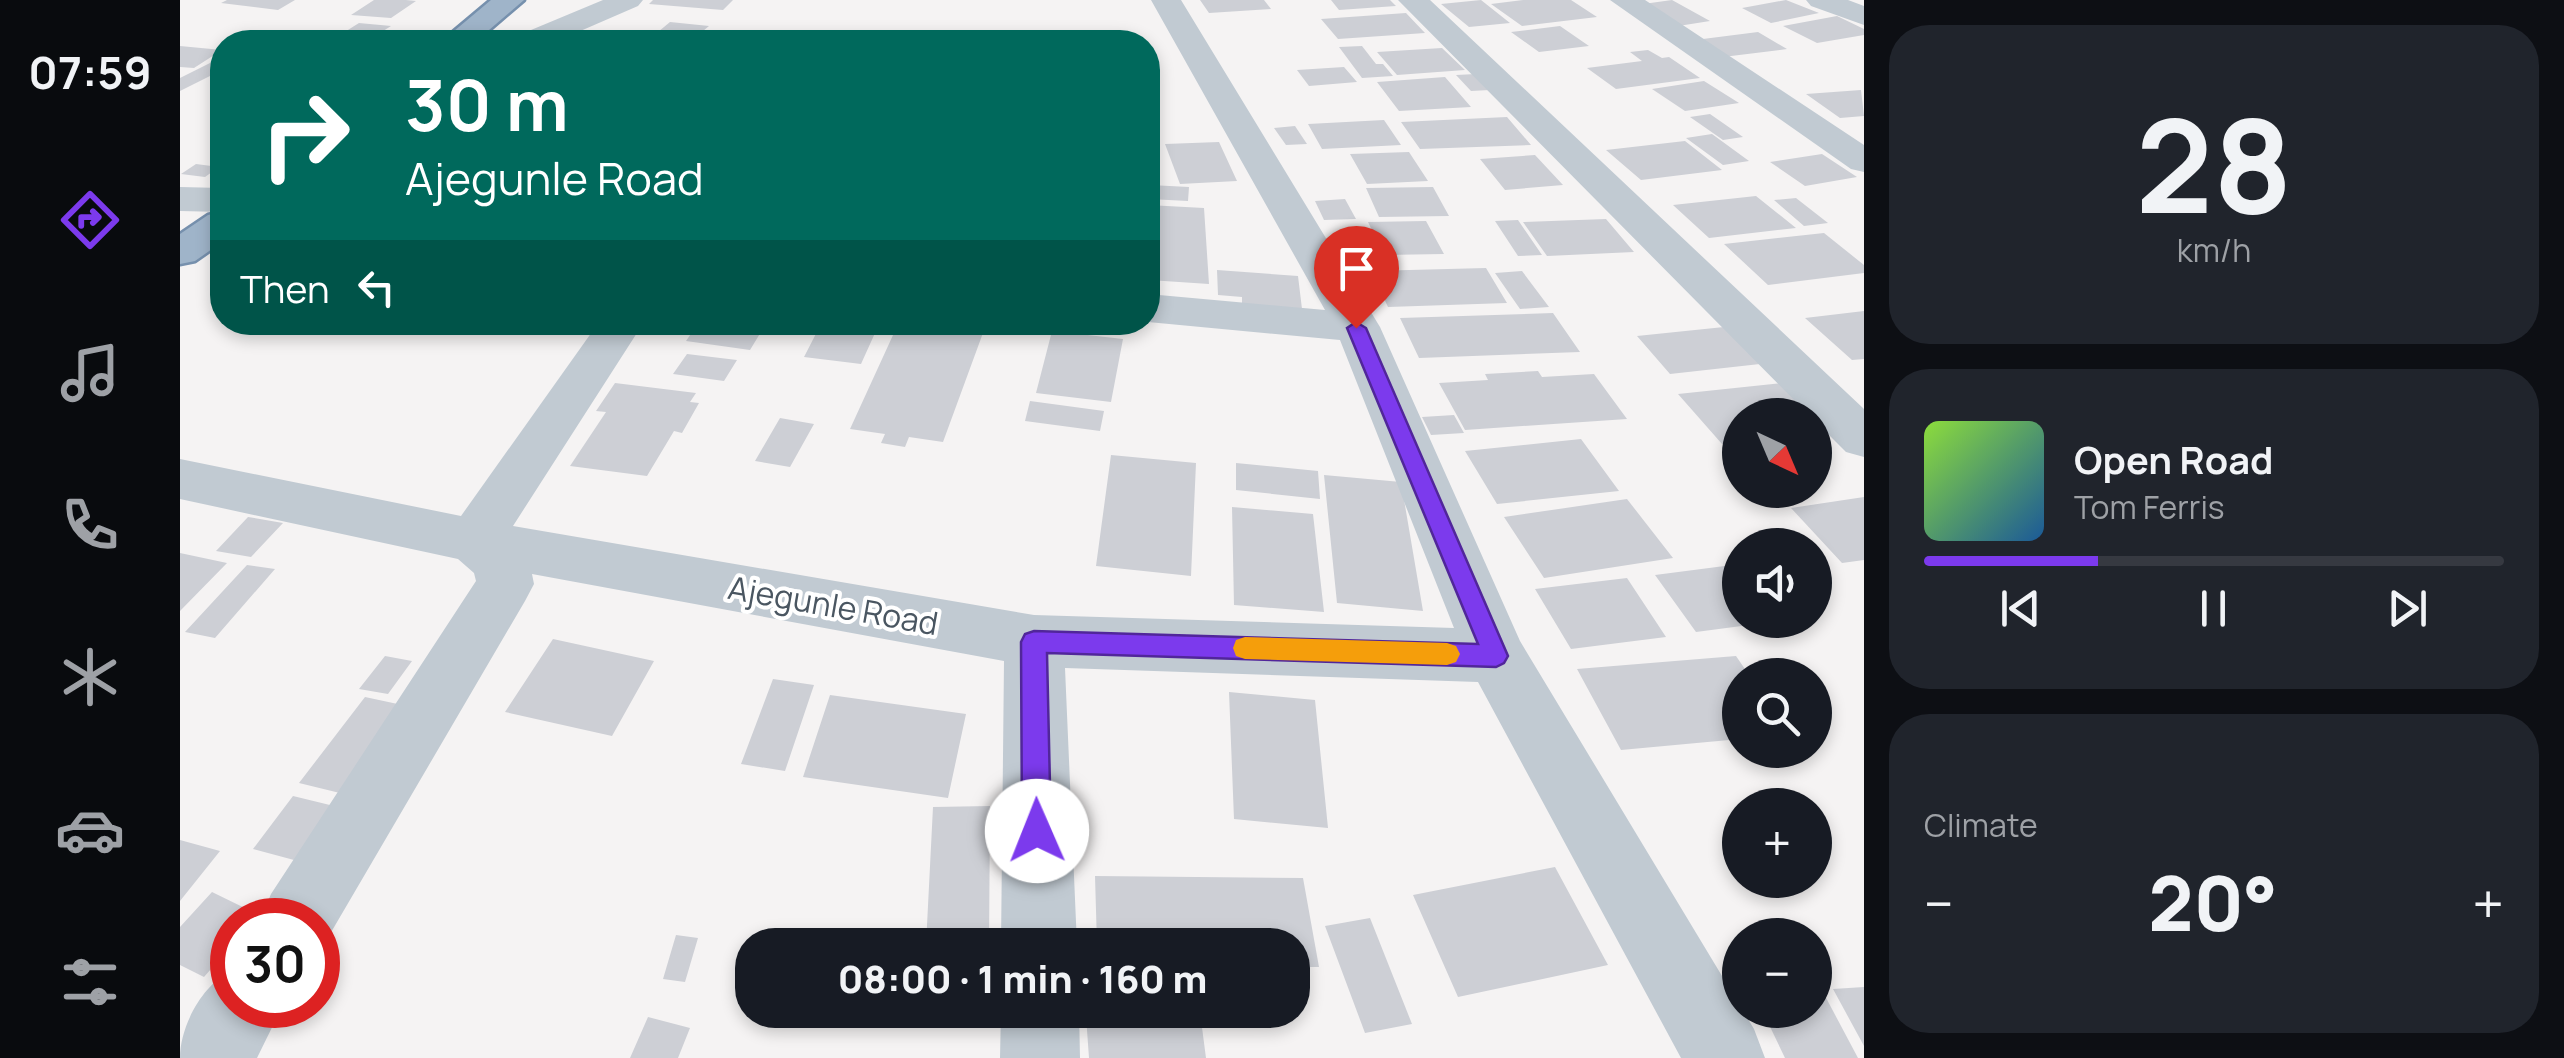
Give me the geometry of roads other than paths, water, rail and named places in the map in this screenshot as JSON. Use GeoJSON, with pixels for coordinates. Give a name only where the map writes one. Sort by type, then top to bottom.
{"type":"FeatureCollection","features":[{"type":"Feature","properties":{"kind":"highway"},"geometry":{"type":"LineString","coordinates":[[471,30],[509,0]]}},
{"type":"Feature","properties":{"kind":"highway"},"geometry":{"type":"LineString","coordinates":[[180,252],[210,232]]}},
{"type":"Feature","properties":{"kind":"street"},"geometry":{"type":"LineString","coordinates":[[558,30],[628,0]]}},
{"type":"Feature","properties":{"kind":"street"},"geometry":{"type":"LineString","coordinates":[[1166,0],[1356,328],[1496,656],[1726,1058]]}},
{"type":"Feature","properties":{"kind":"street"},"geometry":{"type":"LineString","coordinates":[[1413,0],[1864,438]]}},
{"type":"Feature","properties":{"kind":"street"},"geometry":{"type":"LineString","coordinates":[[1625,0],[1864,160]]}},
{"type":"Feature","properties":{"kind":"street"},"geometry":{"type":"LineString","coordinates":[[1821,0],[1864,16]]}},
{"type":"Feature","properties":{"kind":"street"},"geometry":{"type":"LineString","coordinates":[[180,200],[210,200]]}},
{"type":"Feature","properties":{"kind":"street"},"geometry":{"type":"LineString","coordinates":[[1160,309],[1356,328]]}},
{"type":"Feature","properties":{"kind":"street"},"geometry":{"type":"LineString","coordinates":[[311,898],[505,584],[501,563],[474,541],[613,335]]}},
{"type":"Feature","properties":{"kind":"street","name":"Ajegunle Road"},"geometry":{"type":"LineString","coordinates":[[180,479],[474,541],[1034,642],[1496,656]]}},
{"type":"Feature","properties":{"kind":"street"},"geometry":{"type":"LineString","coordinates":[[1034,642],[1038,928]]}},
{"type":"Feature","properties":{"kind":"street"},"geometry":{"type":"LineString","coordinates":[[212,1058],[230,1028]]}},
{"type":"Feature","properties":{"kind":"street"},"geometry":{"type":"LineString","coordinates":[[1040,1028],[1040,1058]]}}]}
